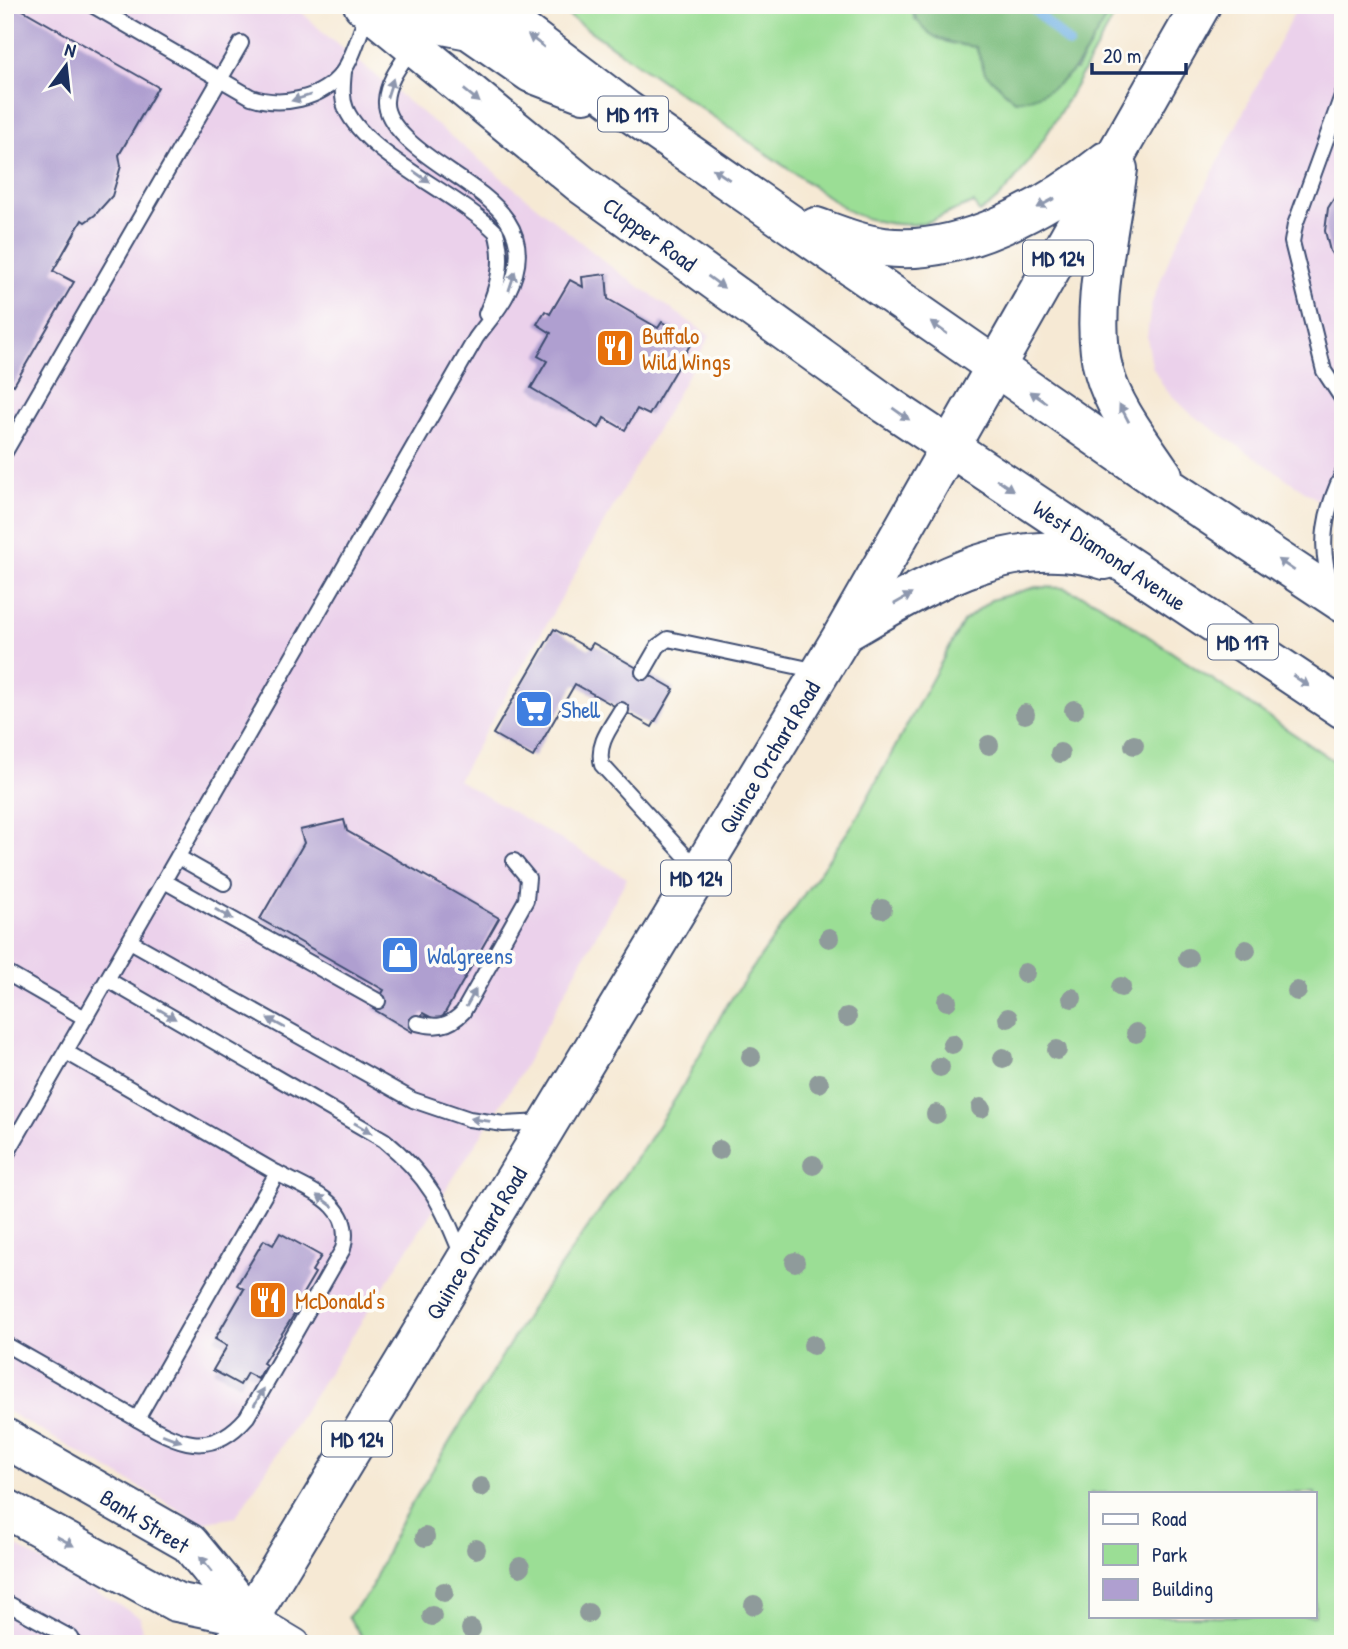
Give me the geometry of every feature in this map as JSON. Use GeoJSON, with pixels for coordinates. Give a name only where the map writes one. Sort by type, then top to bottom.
{"type":"FeatureCollection","features":[{"type":"Feature","properties":{"kind":"main road","name":"MD 117"},"geometry":{"type":"LineString","coordinates":[[488,5],[625,108],[1174,491],[1340,602]]}},
{"type":"Feature","properties":{"kind":"main road","name":"Quince Orchard Road"},"geometry":{"type":"LineString","coordinates":[[242,1630],[844,633],[1201,5]]}},
{"type":"Feature","properties":{"kind":"main road"},"geometry":{"type":"LineString","coordinates":[[366,8],[469,30],[531,73],[625,108]]}},
{"type":"Feature","properties":{"kind":"main road","name":"Clopper Road"},"geometry":{"type":"LineString","coordinates":[[366,8],[581,184],[948,447]]}},
{"type":"Feature","properties":{"kind":"main road"},"geometry":{"type":"LineString","coordinates":[[777,212],[849,239],[884,247],[937,244],[983,232],[1027,214],[1083,180],[1121,149]]}},
{"type":"Feature","properties":{"kind":"main road"},"geometry":{"type":"LineString","coordinates":[[1121,149],[1097,322],[1099,350],[1104,375],[1126,419],[1174,491]]}},
{"type":"Feature","properties":{"kind":"main road","name":"West Diamond Avenue"},"geometry":{"type":"LineString","coordinates":[[948,447],[1343,709]]}},
{"type":"Feature","properties":{"kind":"main road"},"geometry":{"type":"LineString","coordinates":[[844,633],[923,588],[969,567],[1020,552],[1066,551],[1087,554],[1142,576]]}},
{"type":"Feature","properties":{"kind":"main road","name":"Bank Street"},"geometry":{"type":"LineString","coordinates":[[5,1438],[189,1543],[242,1630]]}},
{"type":"Feature","properties":{"kind":"main road"},"geometry":{"type":"LineString","coordinates":[[5,1508],[176,1602],[242,1630]]}},
{"type":"Feature","properties":{"kind":"street"},"geometry":{"type":"LineString","coordinates":[[242,1630],[295,1644]]}},
{"type":"Feature","properties":{"kind":"lane"},"geometry":{"type":"LineString","coordinates":[[92,5],[251,97],[275,102],[289,101],[325,89],[344,71]]}},
{"type":"Feature","properties":{"kind":"lane"},"geometry":{"type":"LineString","coordinates":[[366,8],[344,71],[345,107],[355,124],[377,145],[496,232],[501,248],[498,282],[476,338]]}},
{"type":"Feature","properties":{"kind":"lane"},"geometry":{"type":"LineString","coordinates":[[5,452],[241,43]]}},
{"type":"Feature","properties":{"kind":"lane"},"geometry":{"type":"LineString","coordinates":[[5,1157],[476,338],[506,296],[513,280],[517,258],[514,232],[501,209],[418,150],[388,114],[386,103],[389,87],[412,48]]}},
{"type":"Feature","properties":{"kind":"lane"},"geometry":{"type":"LineString","coordinates":[[1343,93],[1295,225],[1292,242],[1324,371],[1343,400]]}},
{"type":"Feature","properties":{"kind":"lane"},"geometry":{"type":"LineString","coordinates":[[1340,602],[1327,571],[1324,542],[1328,508],[1343,473]]}},
{"type":"Feature","properties":{"kind":"lane"},"geometry":{"type":"LineString","coordinates":[[643,672],[657,646],[668,639],[820,672]]}},
{"type":"Feature","properties":{"kind":"lane"},"geometry":{"type":"LineString","coordinates":[[621,710],[601,744],[599,755],[602,765],[700,872]]}},
{"type":"Feature","properties":{"kind":"lane"},"geometry":{"type":"LineString","coordinates":[[178,857],[224,884]]}},
{"type":"Feature","properties":{"kind":"lane"},"geometry":{"type":"LineString","coordinates":[[417,1023],[443,1026],[454,1023],[463,1012],[526,900],[528,878],[514,861]]}},
{"type":"Feature","properties":{"kind":"lane"},"geometry":{"type":"LineString","coordinates":[[164,881],[378,1001]]}},
{"type":"Feature","properties":{"kind":"lane"},"geometry":{"type":"LineString","coordinates":[[130,941],[413,1100],[469,1119],[503,1124],[548,1122]]}},
{"type":"Feature","properties":{"kind":"lane"},"geometry":{"type":"LineString","coordinates":[[5,972],[85,1018]]}},
{"type":"Feature","properties":{"kind":"lane"},"geometry":{"type":"LineString","coordinates":[[108,980],[384,1140],[413,1164],[439,1199],[465,1261]]}},
{"type":"Feature","properties":{"kind":"lane"},"geometry":{"type":"LineString","coordinates":[[5,1344],[172,1438],[197,1445],[211,1443],[232,1432],[247,1417],[345,1241],[343,1216],[321,1197],[66,1052]]}},
{"type":"Feature","properties":{"kind":"lane"},"geometry":{"type":"LineString","coordinates":[[137,1419],[277,1173]]}},
{"type":"Feature","properties":{"kind":"lane"},"geometry":{"type":"LineString","coordinates":[[5,1602],[71,1638],[74,1644]]}},
{"type":"Feature","properties":{"kind":"shaded area"},"geometry":{"type":"Polygon","coordinates":[[[5,5],[294,5],[325,34],[610,266],[710,336],[458,780],[627,878],[519,1076],[236,1517],[202,1523],[5,1410],[5,5]]]}},
{"type":"Feature","properties":{"kind":"shaded area"},"geometry":{"type":"Polygon","coordinates":[[[1298,5],[1343,5],[1343,517],[1191,414],[1165,389],[1152,366],[1147,337],[1151,305],[1171,254],[1298,5]]]}},
{"type":"Feature","properties":{"kind":"shaded area"},"geometry":{"type":"Polygon","coordinates":[[[5,1540],[140,1617],[143,1644],[5,1644],[5,1540]]]}},
{"type":"Feature","properties":{"kind":"green space"},"geometry":{"type":"Polygon","coordinates":[[[553,5],[911,5],[915,20],[976,46],[985,73],[1076,70],[1113,5],[1121,5],[1037,150],[998,199],[979,212],[974,203],[924,223],[901,224],[877,221],[847,210],[553,5]]]}},
{"type":"Feature","properties":{"kind":"green space"},"geometry":{"type":"Polygon","coordinates":[[[911,5],[1113,5],[1085,53],[1064,79],[1034,97],[1015,101],[985,73],[976,47],[945,41],[928,32],[915,16],[911,5]]]}},
{"type":"Feature","properties":{"kind":"green space"},"geometry":{"type":"Polygon","coordinates":[[[1036,587],[1064,588],[1097,602],[1343,767],[1343,1644],[367,1644],[348,1617],[368,1594],[399,1525],[532,1307],[679,1093],[725,1008],[855,821],[963,622],[991,600],[1036,587]]]}},
{"type":"Feature","properties":{"kind":"building"},"geometry":{"type":"Polygon","coordinates":[[[5,5],[14,5],[158,87],[119,155],[121,166],[112,196],[95,215],[85,222],[82,220],[53,271],[74,282],[14,385],[5,379],[5,5]]]}},
{"type":"Feature","properties":{"kind":"building"},"geometry":{"type":"Polygon","coordinates":[[[1343,184],[1343,270],[1330,251],[1325,231],[1328,208],[1343,184]]]}},
{"type":"Feature","properties":{"kind":"building","name":"Buffalo Wild Wings"},"geometry":{"type":"Polygon","coordinates":[[[606,274],[608,299],[658,328],[662,322],[693,340],[649,415],[637,409],[625,430],[604,418],[599,428],[531,388],[547,361],[538,356],[551,333],[537,324],[545,311],[550,314],[570,280],[583,287],[582,277],[606,274]]]}},
{"type":"Feature","properties":{"kind":"building"},"geometry":{"type":"Polygon","coordinates":[[[554,629],[589,649],[593,643],[674,689],[652,727],[575,684],[533,757],[493,734],[554,629]]]}},
{"type":"Feature","properties":{"kind":"building","name":"Walgreens"},"geometry":{"type":"Polygon","coordinates":[[[344,820],[347,831],[499,918],[442,1018],[436,1020],[423,1013],[412,1032],[373,1009],[384,990],[260,919],[304,843],[300,830],[344,820]]]}},
{"type":"Feature","properties":{"kind":"building","name":"McDonald's"},"geometry":{"type":"Polygon","coordinates":[[[280,1233],[321,1256],[312,1271],[315,1273],[292,1312],[295,1313],[263,1363],[266,1365],[258,1379],[247,1373],[240,1385],[213,1370],[227,1346],[215,1339],[244,1289],[237,1285],[264,1240],[273,1245],[280,1233]]]}},
{"type":"Feature","properties":{"kind":"waterway"},"geometry":{"type":"LineString","coordinates":[[1025,5],[1032,7],[1069,44]]}},
{"type":"Feature","properties":{"kind":"place","name":"Buffalo Wild Wings"},"geometry":{"type":"Point","coordinates":[615,348]}},
{"type":"Feature","properties":{"kind":"place","name":"Shell"},"geometry":{"type":"Point","coordinates":[534,709]}},
{"type":"Feature","properties":{"kind":"place","name":"Walgreens"},"geometry":{"type":"Point","coordinates":[400,955]}},
{"type":"Feature","properties":{"kind":"place","name":"McDonald's"},"geometry":{"type":"Point","coordinates":[268,1300]}}]}
